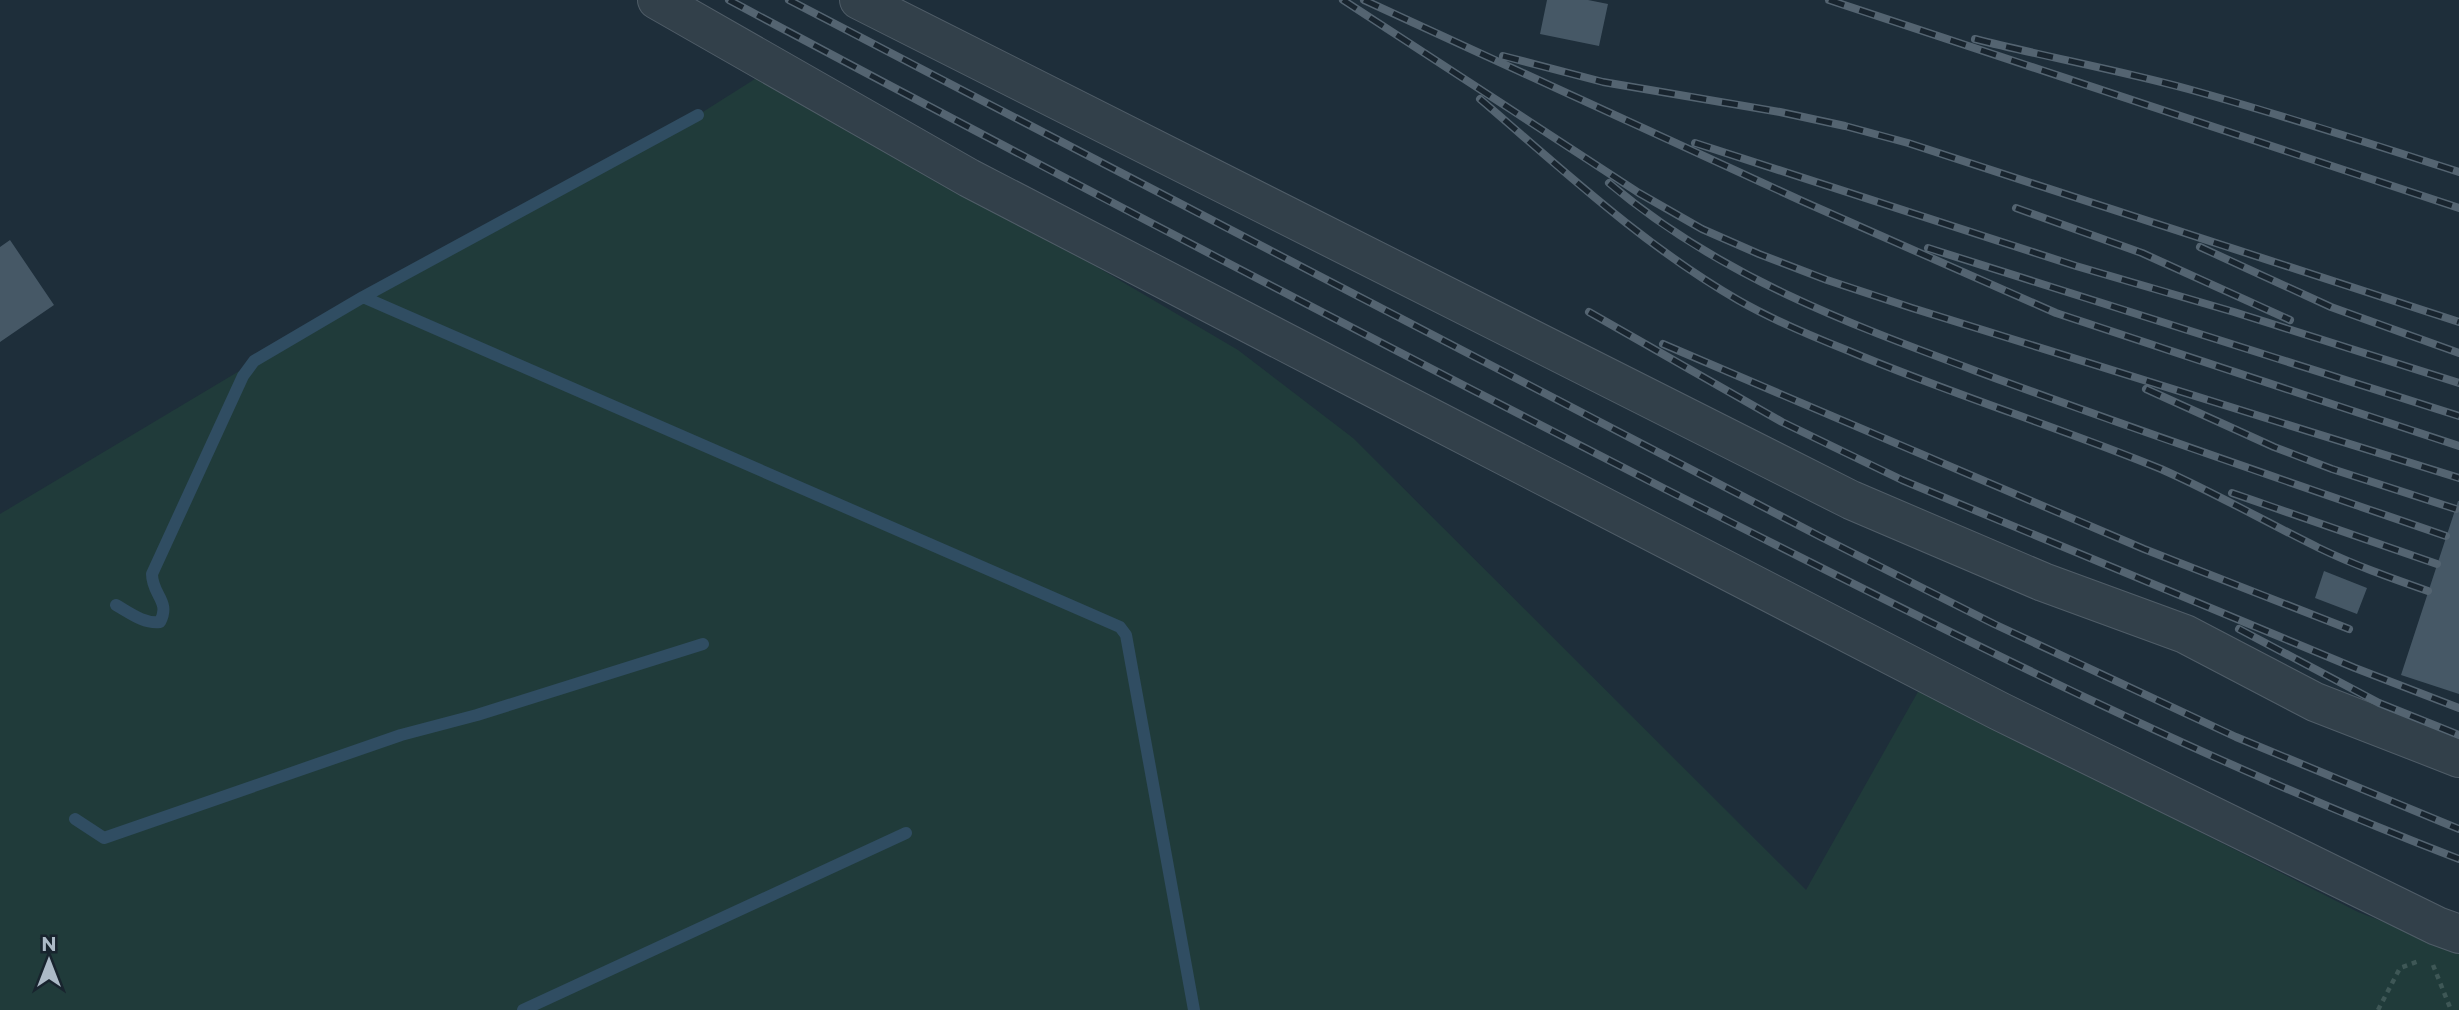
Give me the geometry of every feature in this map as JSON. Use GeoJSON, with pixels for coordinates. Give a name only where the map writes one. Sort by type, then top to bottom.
{"type":"FeatureCollection","features":[{"type":"Feature","properties":{"kind":"lane"},"geometry":{"type":"LineString","coordinates":[[657,0],[969,177],[1356,379],[1998,711],[2437,926],[2444,946]]}},
{"type":"Feature","properties":{"kind":"lane"},"geometry":{"type":"LineString","coordinates":[[859,0],[1851,500],[2043,582],[2185,634],[2315,702],[2459,758]]}},
{"type":"Feature","properties":{"kind":"path"},"geometry":{"type":"LineString","coordinates":[[2378,1010],[2400,968],[2444,946]]}},
{"type":"Feature","properties":{"kind":"green space"},"geometry":{"type":"Polygon","coordinates":[[[766,72],[1238,350],[1353,438],[1806,890],[1919,690],[2358,912],[2459,951],[2459,1010],[0,1010],[0,514],[363,297],[698,115],[766,72]]]}},
{"type":"Feature","properties":{"kind":"building"},"geometry":{"type":"Polygon","coordinates":[[[1547,0],[1588,0],[1608,4],[1599,46],[1540,34],[1547,0]]]}},
{"type":"Feature","properties":{"kind":"building"},"geometry":{"type":"Polygon","coordinates":[[[10,240],[54,305],[0,342],[0,247],[10,240]]]}},
{"type":"Feature","properties":{"kind":"building"},"geometry":{"type":"Polygon","coordinates":[[[2459,501],[2459,694],[2401,675],[2459,501]]]}},
{"type":"Feature","properties":{"kind":"building"},"geometry":{"type":"Polygon","coordinates":[[[2324,571],[2367,588],[2357,614],[2315,598],[2324,571]]]}},
{"type":"Feature","properties":{"kind":"waterway"},"geometry":{"type":"LineString","coordinates":[[116,605],[143,620],[160,622],[163,609],[152,574],[243,376],[254,361],[363,297],[698,115]]}},
{"type":"Feature","properties":{"kind":"waterway"},"geometry":{"type":"LineString","coordinates":[[363,297],[1120,627],[1126,635],[1194,1010]]}},
{"type":"Feature","properties":{"kind":"waterway"},"geometry":{"type":"LineString","coordinates":[[75,819],[104,838],[401,735],[477,715],[703,644]]}},
{"type":"Feature","properties":{"kind":"waterway"},"geometry":{"type":"LineString","coordinates":[[523,1010],[906,833]]}},
{"type":"Feature","properties":{"kind":"railway"},"geometry":{"type":"LineString","coordinates":[[729,0],[1314,308],[1862,588],[2157,731],[2358,819],[2459,859]]}},
{"type":"Feature","properties":{"kind":"railway"},"geometry":{"type":"LineString","coordinates":[[789,0],[1821,537],[1994,624],[2236,737],[2459,829]]}},
{"type":"Feature","properties":{"kind":"railway"},"geometry":{"type":"LineString","coordinates":[[1343,0],[1639,193],[1702,229],[1759,254],[1912,308],[2459,478]]}},
{"type":"Feature","properties":{"kind":"railway"},"geometry":{"type":"LineString","coordinates":[[1364,0],[1802,201],[2056,313],[2459,446]]}},
{"type":"Feature","properties":{"kind":"railway"},"geometry":{"type":"LineString","coordinates":[[1829,0],[2459,208]]}},
{"type":"Feature","properties":{"kind":"railway"},"geometry":{"type":"LineString","coordinates":[[1975,39],[2188,89],[2459,172]]}},
{"type":"Feature","properties":{"kind":"railway"},"geometry":{"type":"LineString","coordinates":[[1503,56],[1603,82],[1780,112],[1908,143],[2459,322]]}},
{"type":"Feature","properties":{"kind":"railway"},"geometry":{"type":"LineString","coordinates":[[1480,99],[1637,231],[1703,278],[1751,307],[1806,334],[1887,367],[2161,469],[2332,554],[2428,591]]}},
{"type":"Feature","properties":{"kind":"railway"},"geometry":{"type":"LineString","coordinates":[[1695,143],[2076,266],[2234,312],[2459,383]]}},
{"type":"Feature","properties":{"kind":"railway"},"geometry":{"type":"LineString","coordinates":[[1609,183],[1654,218],[1700,248],[1748,275],[1847,321],[2058,401],[2446,536]]}},
{"type":"Feature","properties":{"kind":"railway"},"geometry":{"type":"LineString","coordinates":[[2016,208],[2142,253],[2290,320]]}},
{"type":"Feature","properties":{"kind":"railway"},"geometry":{"type":"LineString","coordinates":[[2200,247],[2331,307],[2459,353]]}},
{"type":"Feature","properties":{"kind":"railway"},"geometry":{"type":"LineString","coordinates":[[1928,248],[2459,416]]}},
{"type":"Feature","properties":{"kind":"railway"},"geometry":{"type":"LineString","coordinates":[[1589,312],[1782,422],[1902,480],[2355,668],[2459,708]]}},
{"type":"Feature","properties":{"kind":"railway"},"geometry":{"type":"LineString","coordinates":[[1663,344],[2144,549],[2349,629]]}},
{"type":"Feature","properties":{"kind":"railway"},"geometry":{"type":"LineString","coordinates":[[2146,389],[2274,447],[2332,469],[2456,509]]}},
{"type":"Feature","properties":{"kind":"railway"},"geometry":{"type":"LineString","coordinates":[[2232,493],[2437,564]]}},
{"type":"Feature","properties":{"kind":"railway"},"geometry":{"type":"LineString","coordinates":[[2239,629],[2379,703],[2459,735]]}}]}
